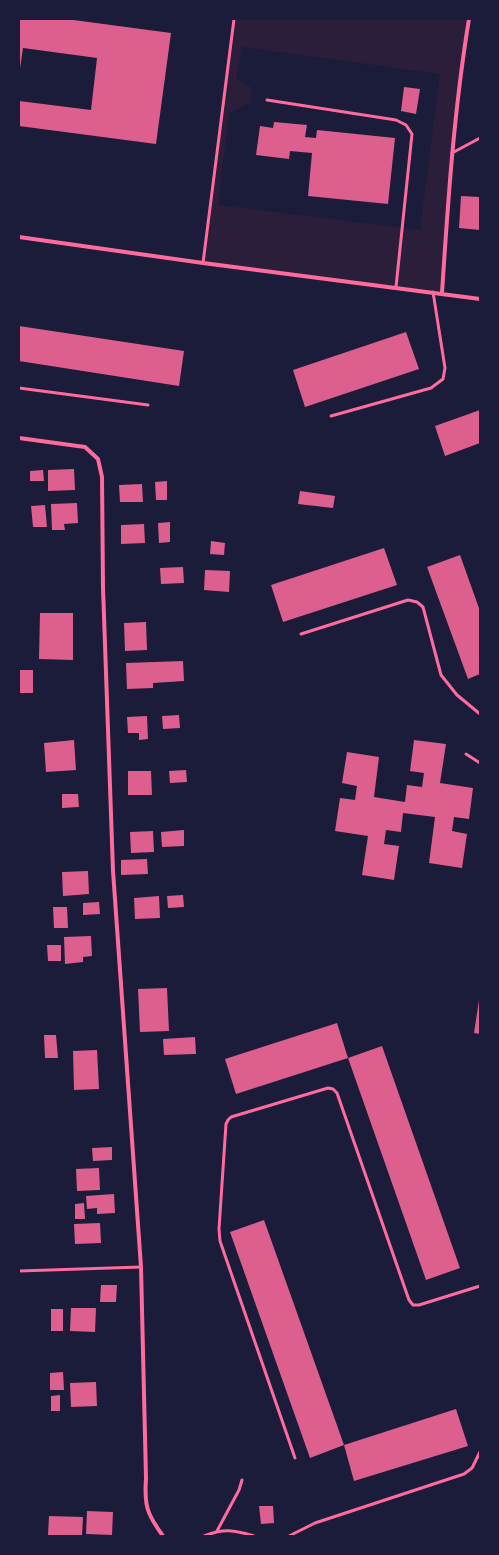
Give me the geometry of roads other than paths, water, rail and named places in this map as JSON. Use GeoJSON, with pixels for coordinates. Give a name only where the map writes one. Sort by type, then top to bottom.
{"type":"FeatureCollection","features":[{"type":"Feature","properties":{"kind":"street"},"geometry":{"type":"LineString","coordinates":[[442,293],[452,153],[460,76],[469,19]]}},
{"type":"Feature","properties":{"kind":"street"},"geometry":{"type":"LineString","coordinates":[[19,237],[203,263],[480,299]]}},
{"type":"Feature","properties":{"kind":"street"},"geometry":{"type":"LineString","coordinates":[[19,438],[85,447],[98,459],[102,477],[103,588],[113,871],[142,1267],[146,1478],[144,1496],[150,1518],[163,1536]]}},
{"type":"Feature","properties":{"kind":"lane"},"geometry":{"type":"LineString","coordinates":[[203,263],[234,19]]}},
{"type":"Feature","properties":{"kind":"lane"},"geometry":{"type":"LineString","coordinates":[[267,100],[396,120],[406,125],[412,134],[396,287]]}},
{"type":"Feature","properties":{"kind":"lane"},"geometry":{"type":"LineString","coordinates":[[452,153],[480,138]]}},
{"type":"Feature","properties":{"kind":"lane"},"geometry":{"type":"LineString","coordinates":[[331,416],[431,388],[443,380],[445,368],[433,292]]}},
{"type":"Feature","properties":{"kind":"lane"},"geometry":{"type":"LineString","coordinates":[[19,388],[148,405]]}},
{"type":"Feature","properties":{"kind":"lane"},"geometry":{"type":"LineString","coordinates":[[301,634],[408,600],[417,602],[423,607],[441,674],[456,695],[480,714]]}},
{"type":"Feature","properties":{"kind":"lane"},"geometry":{"type":"LineString","coordinates":[[466,754],[480,763]]}},
{"type":"Feature","properties":{"kind":"lane"},"geometry":{"type":"LineString","coordinates":[[295,1458],[220,1241],[219,1229],[225,1132],[228,1120],[231,1117],[328,1088],[334,1089],[337,1093],[409,1300],[413,1305],[419,1305],[480,1286]]}},
{"type":"Feature","properties":{"kind":"lane"},"geometry":{"type":"LineString","coordinates":[[19,1271],[142,1267]]}},
{"type":"Feature","properties":{"kind":"lane"},"geometry":{"type":"LineString","coordinates":[[289,1536],[315,1523],[464,1474],[472,1468],[480,1452]]}},
{"type":"Feature","properties":{"kind":"lane"},"geometry":{"type":"LineString","coordinates":[[217,1531],[239,1490],[242,1480]]}},
{"type":"Feature","properties":{"kind":"lane"},"geometry":{"type":"LineString","coordinates":[[204,1536],[217,1531],[237,1531],[254,1536]]}}]}
